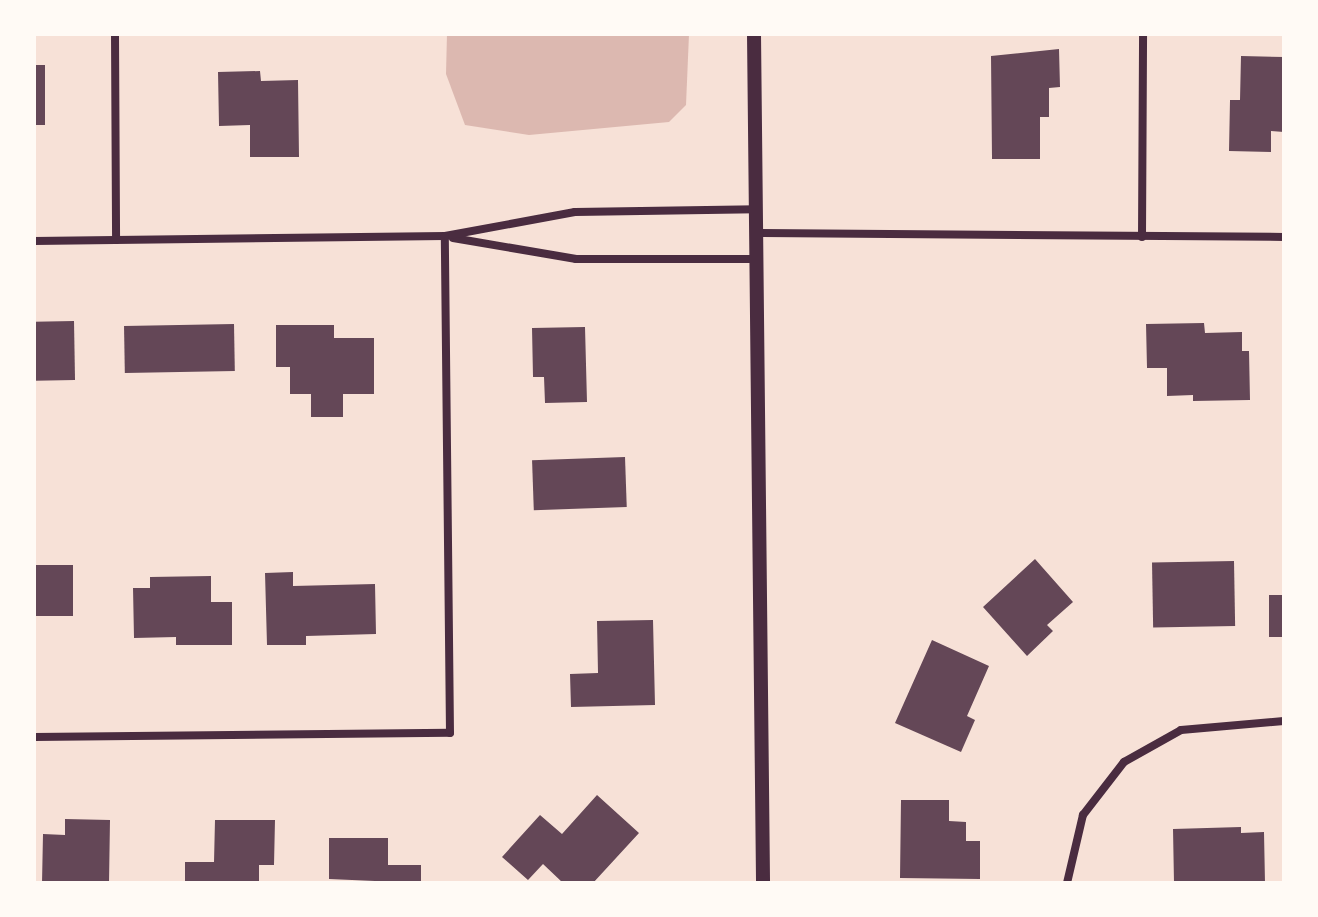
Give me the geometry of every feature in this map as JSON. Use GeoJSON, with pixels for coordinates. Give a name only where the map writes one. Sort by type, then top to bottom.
{"type":"FeatureCollection","features":[{"type":"Feature","properties":{"kind":"street"},"geometry":{"type":"LineString","coordinates":[[115,34],[116,240]]}},
{"type":"Feature","properties":{"kind":"street"},"geometry":{"type":"LineString","coordinates":[[754,34],[763,883]]}},
{"type":"Feature","properties":{"kind":"street"},"geometry":{"type":"LineString","coordinates":[[1142,237],[1143,34]]}},
{"type":"Feature","properties":{"kind":"street"},"geometry":{"type":"LineString","coordinates":[[34,241],[445,236],[575,212],[756,209]]}},
{"type":"Feature","properties":{"kind":"street"},"geometry":{"type":"LineString","coordinates":[[756,233],[1284,237]]}},
{"type":"Feature","properties":{"kind":"street"},"geometry":{"type":"LineString","coordinates":[[445,236],[576,259],[756,259]]}},
{"type":"Feature","properties":{"kind":"street"},"geometry":{"type":"LineString","coordinates":[[34,737],[450,733],[445,236]]}},
{"type":"Feature","properties":{"kind":"street"},"geometry":{"type":"LineString","coordinates":[[1067,883],[1083,815],[1124,762],[1181,730],[1284,721]]}},
{"type":"Feature","properties":{"kind":"shaded area"},"geometry":{"type":"Polygon","coordinates":[[[447,34],[689,34],[686,105],[669,122],[529,135],[465,125],[446,74],[447,34]]]}},
{"type":"Feature","properties":{"kind":"building"},"geometry":{"type":"Polygon","coordinates":[[[1059,49],[1060,87],[1049,88],[1049,117],[1040,117],[1040,159],[992,159],[991,56],[1059,49]]]}},
{"type":"Feature","properties":{"kind":"building"},"geometry":{"type":"Polygon","coordinates":[[[1241,56],[1284,57],[1284,132],[1271,131],[1271,152],[1229,151],[1230,100],[1240,100],[1241,56]]]}},
{"type":"Feature","properties":{"kind":"building"},"geometry":{"type":"Polygon","coordinates":[[[34,65],[45,65],[45,125],[34,125],[34,65]]]}},
{"type":"Feature","properties":{"kind":"building"},"geometry":{"type":"Polygon","coordinates":[[[260,71],[261,81],[298,80],[299,157],[250,157],[250,125],[219,126],[218,72],[260,71]]]}},
{"type":"Feature","properties":{"kind":"building"},"geometry":{"type":"Polygon","coordinates":[[[74,321],[75,380],[35,381],[34,322],[74,321]]]}},
{"type":"Feature","properties":{"kind":"building"},"geometry":{"type":"Polygon","coordinates":[[[1204,323],[1205,333],[1242,332],[1242,351],[1249,351],[1250,400],[1193,401],[1193,395],[1167,396],[1167,368],[1147,368],[1146,324],[1204,323]]]}},
{"type":"Feature","properties":{"kind":"building"},"geometry":{"type":"Polygon","coordinates":[[[234,324],[235,371],[125,373],[124,326],[234,324]]]}},
{"type":"Feature","properties":{"kind":"building"},"geometry":{"type":"Polygon","coordinates":[[[276,325],[334,325],[334,338],[374,338],[374,394],[343,394],[343,417],[311,417],[311,394],[290,394],[290,367],[276,367],[276,325]]]}},
{"type":"Feature","properties":{"kind":"building"},"geometry":{"type":"Polygon","coordinates":[[[585,327],[587,402],[545,403],[544,377],[533,377],[532,328],[585,327]]]}},
{"type":"Feature","properties":{"kind":"building"},"geometry":{"type":"Polygon","coordinates":[[[625,457],[627,507],[534,510],[532,460],[625,457]]]}},
{"type":"Feature","properties":{"kind":"building"},"geometry":{"type":"Polygon","coordinates":[[[1035,559],[1073,602],[1047,625],[1053,631],[1027,656],[983,607],[1035,559]]]}},
{"type":"Feature","properties":{"kind":"building"},"geometry":{"type":"Polygon","coordinates":[[[1234,561],[1235,626],[1153,627],[1152,562],[1234,561]]]}},
{"type":"Feature","properties":{"kind":"building"},"geometry":{"type":"Polygon","coordinates":[[[34,565],[73,565],[73,616],[34,616],[34,565]]]}},
{"type":"Feature","properties":{"kind":"building"},"geometry":{"type":"Polygon","coordinates":[[[293,572],[293,586],[375,584],[376,634],[306,636],[306,645],[267,645],[265,573],[293,572]]]}},
{"type":"Feature","properties":{"kind":"building"},"geometry":{"type":"Polygon","coordinates":[[[211,576],[211,602],[232,602],[232,645],[176,645],[176,637],[134,638],[133,588],[150,588],[150,577],[211,576]]]}},
{"type":"Feature","properties":{"kind":"building"},"geometry":{"type":"Polygon","coordinates":[[[1269,595],[1284,595],[1284,637],[1269,637],[1269,595]]]}},
{"type":"Feature","properties":{"kind":"building"},"geometry":{"type":"Polygon","coordinates":[[[653,620],[655,705],[571,707],[570,674],[598,673],[597,621],[653,620]]]}},
{"type":"Feature","properties":{"kind":"building"},"geometry":{"type":"Polygon","coordinates":[[[932,640],[989,666],[967,716],[975,720],[961,752],[895,723],[932,640]]]}},
{"type":"Feature","properties":{"kind":"building"},"geometry":{"type":"Polygon","coordinates":[[[597,795],[639,833],[593,883],[563,883],[543,864],[528,880],[502,857],[540,815],[562,834],[597,795]]]}},
{"type":"Feature","properties":{"kind":"building"},"geometry":{"type":"Polygon","coordinates":[[[901,800],[949,800],[949,821],[966,822],[966,841],[980,841],[980,879],[900,878],[901,800]]]}},
{"type":"Feature","properties":{"kind":"building"},"geometry":{"type":"Polygon","coordinates":[[[65,819],[110,820],[109,883],[42,883],[43,834],[65,835],[65,819]]]}},
{"type":"Feature","properties":{"kind":"building"},"geometry":{"type":"Polygon","coordinates":[[[215,820],[275,820],[274,865],[259,865],[259,883],[185,883],[185,862],[214,862],[215,820]]]}},
{"type":"Feature","properties":{"kind":"building"},"geometry":{"type":"Polygon","coordinates":[[[1241,827],[1241,833],[1264,832],[1265,883],[1174,883],[1173,829],[1241,827]]]}},
{"type":"Feature","properties":{"kind":"building"},"geometry":{"type":"Polygon","coordinates":[[[329,838],[388,838],[388,865],[421,865],[421,883],[329,879],[329,838]]]}}]}
